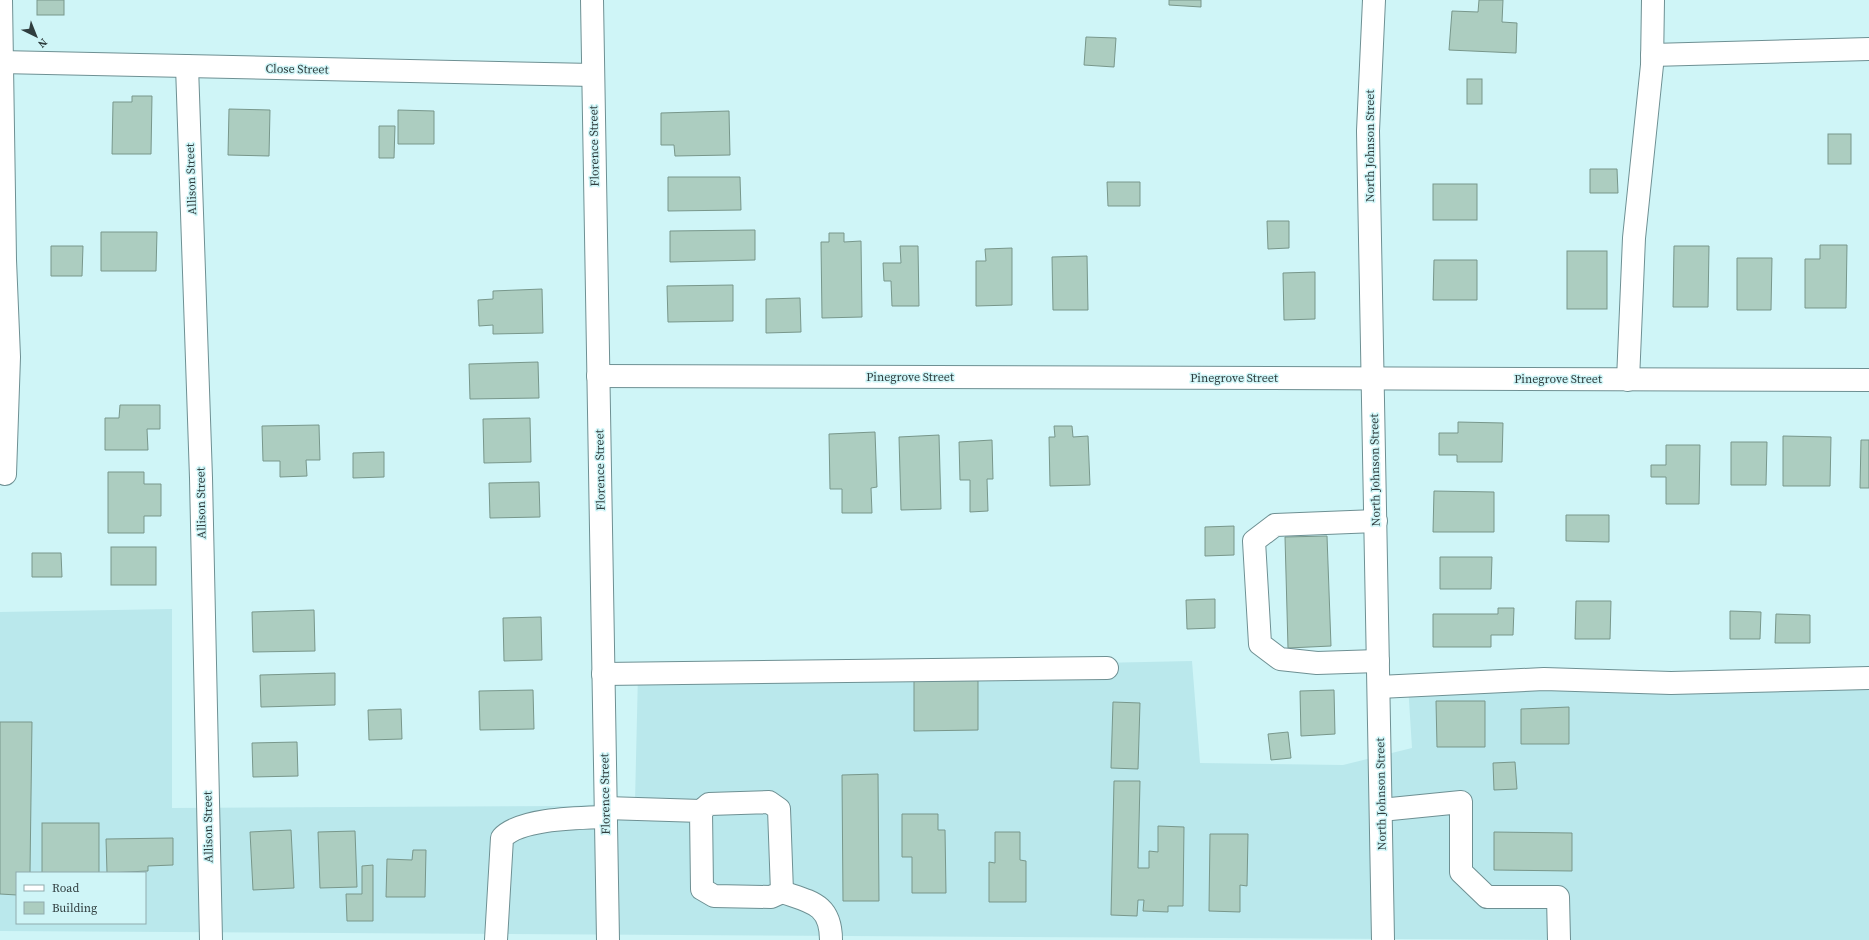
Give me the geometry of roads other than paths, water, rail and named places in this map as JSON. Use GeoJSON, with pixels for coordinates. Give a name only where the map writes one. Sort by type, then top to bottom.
{"type":"FeatureCollection","features":[{"type":"Feature","properties":{"kind":"street"},"geometry":{"type":"LineString","coordinates":[[0,0],[5,252],[9,357],[5,474]]}},
{"type":"Feature","properties":{"kind":"street","name":"Florence Street"},"geometry":{"type":"LineString","coordinates":[[592,0],[608,940]]}},
{"type":"Feature","properties":{"kind":"street","name":"North Johnson Street"},"geometry":{"type":"LineString","coordinates":[[1374,0],[1368,132],[1383,940]]}},
{"type":"Feature","properties":{"kind":"street"},"geometry":{"type":"LineString","coordinates":[[1628,380],[1634,238],[1652,55],[1653,0]]}},
{"type":"Feature","properties":{"kind":"street"},"geometry":{"type":"LineString","coordinates":[[1652,55],[1869,49]]}},
{"type":"Feature","properties":{"kind":"street","name":"Close Street"},"geometry":{"type":"LineString","coordinates":[[1,62],[593,76]]}},
{"type":"Feature","properties":{"kind":"street","name":"Allison Street"},"geometry":{"type":"LineString","coordinates":[[188,66],[201,478],[211,940]]}},
{"type":"Feature","properties":{"kind":"street","name":"Pinegrove Street"},"geometry":{"type":"LineString","coordinates":[[598,376],[1869,380]]}},
{"type":"Feature","properties":{"kind":"street"},"geometry":{"type":"LineString","coordinates":[[1376,521],[1275,525],[1254,541],[1260,644],[1280,659],[1317,663],[1378,661]]}},
{"type":"Feature","properties":{"kind":"street"},"geometry":{"type":"LineString","coordinates":[[603,674],[1108,668]]}},
{"type":"Feature","properties":{"kind":"street"},"geometry":{"type":"LineString","coordinates":[[1379,687],[1544,679],[1671,683],[1869,678]]}},
{"type":"Feature","properties":{"kind":"street"},"geometry":{"type":"LineString","coordinates":[[496,940],[502,838],[514,829],[553,820],[606,812],[700,811],[709,804],[769,802],[779,809],[782,892]]}},
{"type":"Feature","properties":{"kind":"street"},"geometry":{"type":"LineString","coordinates":[[1381,810],[1461,802],[1462,872],[1487,897],[1558,897],[1559,940]]}},
{"type":"Feature","properties":{"kind":"street"},"geometry":{"type":"LineString","coordinates":[[700,811],[702,889],[714,896],[770,897],[782,892],[815,904],[827,914],[831,940]]}}]}
